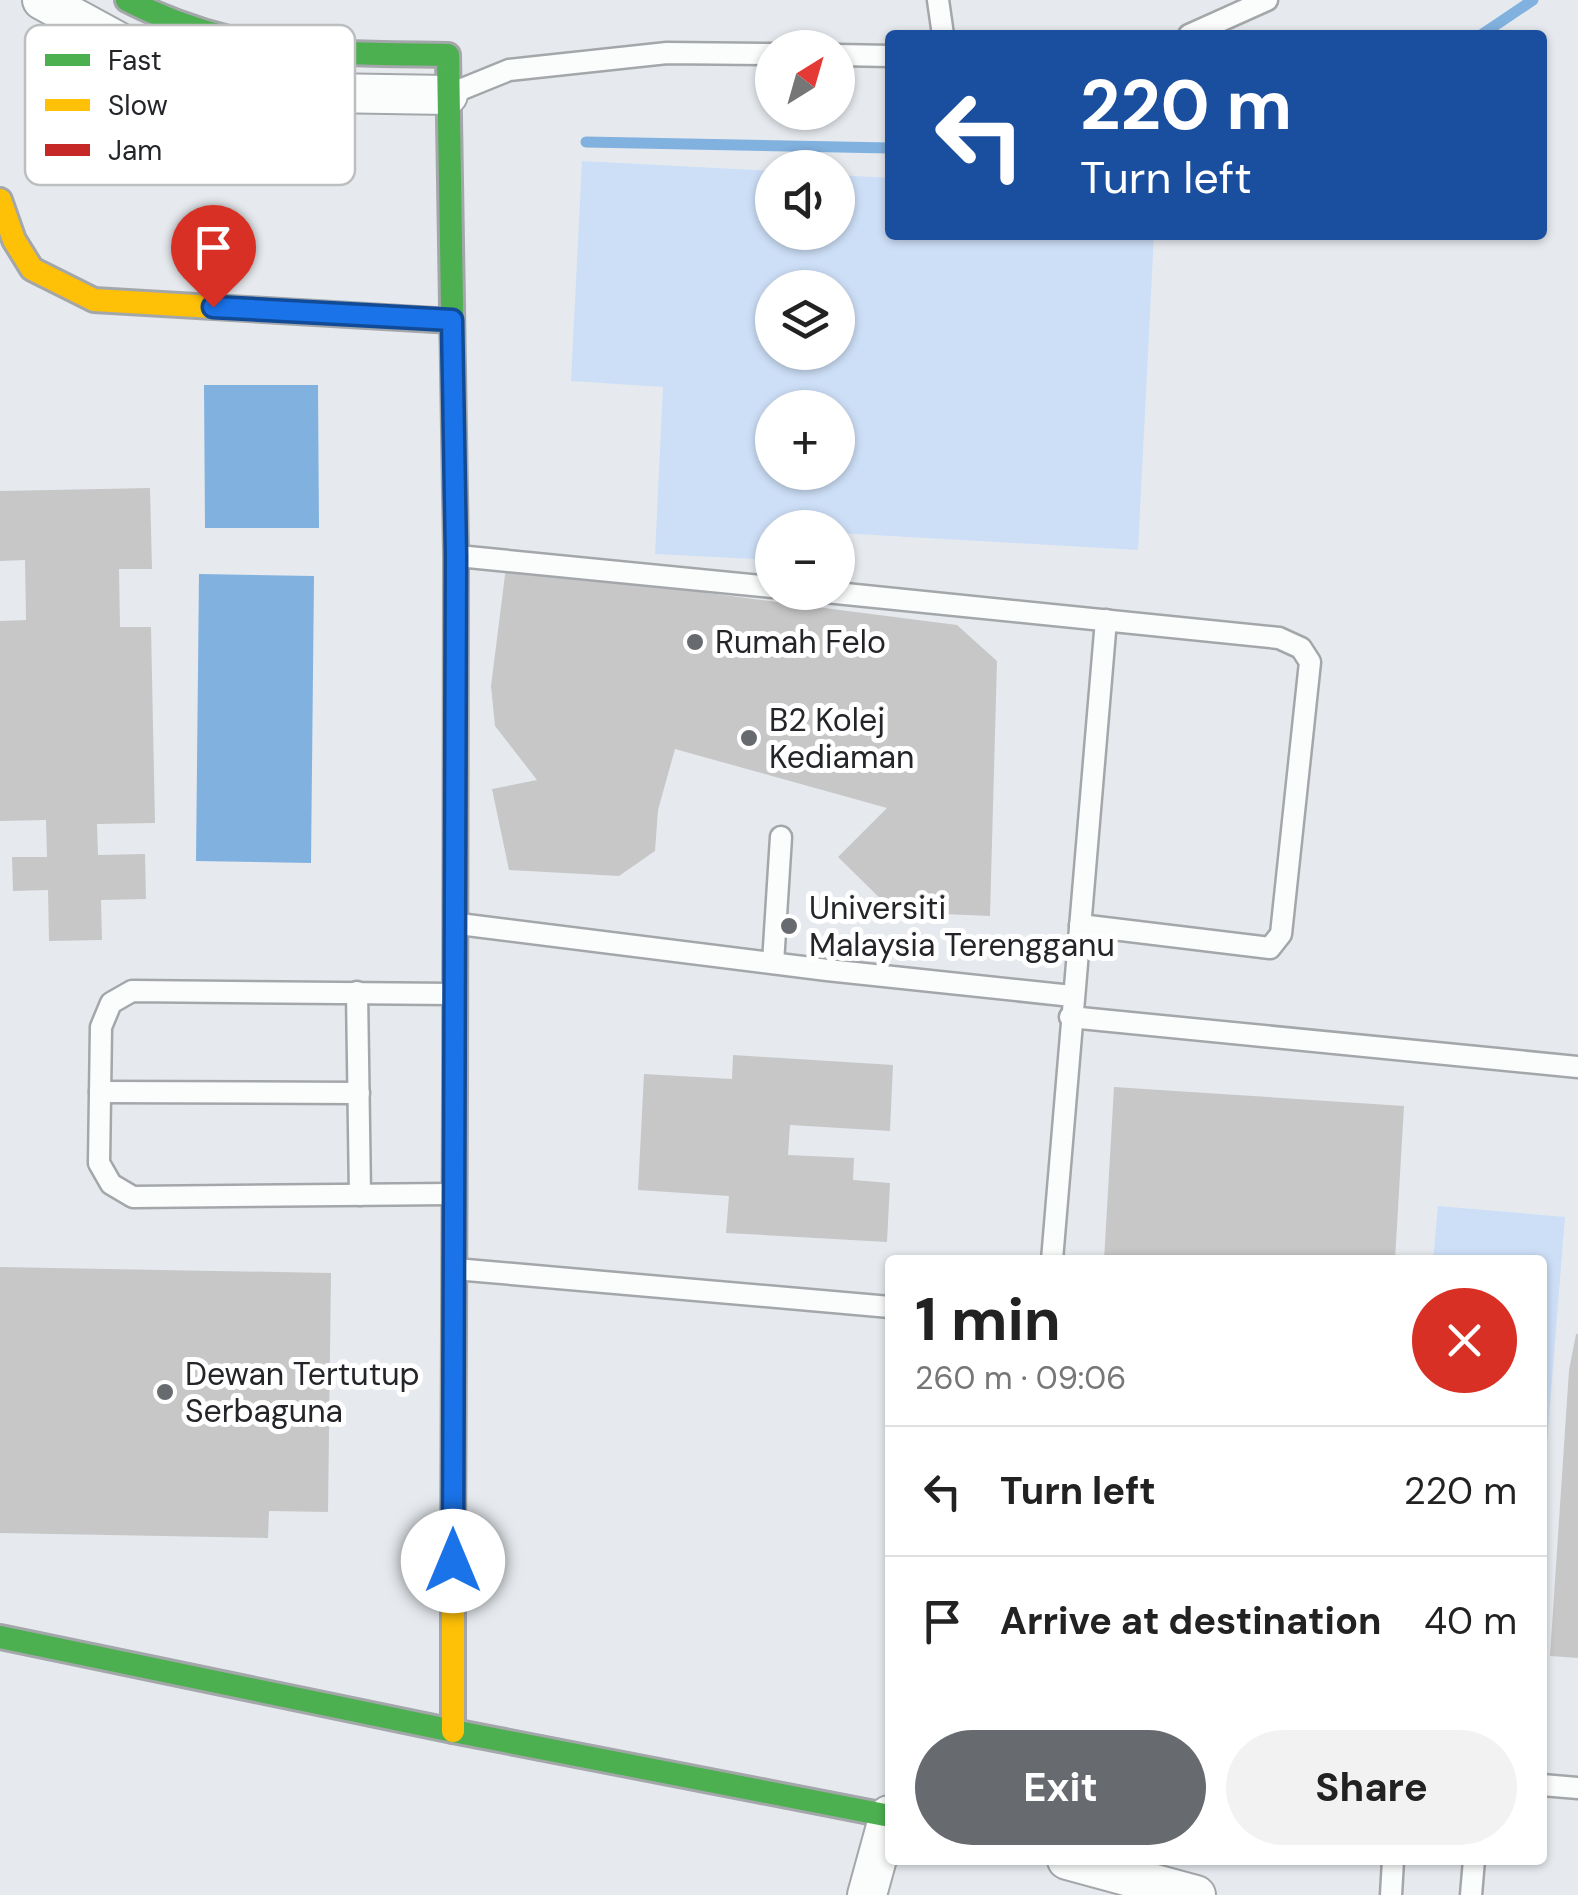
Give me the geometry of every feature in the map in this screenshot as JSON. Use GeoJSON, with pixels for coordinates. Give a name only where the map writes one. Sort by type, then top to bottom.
{"type":"FeatureCollection","features":[{"type":"Feature","properties":{"kind":"street"},"geometry":{"type":"LineString","coordinates":[[42,0],[88,25]]}},
{"type":"Feature","properties":{"kind":"street"},"geometry":{"type":"LineString","coordinates":[[126,0],[168,9],[202,25]]}},
{"type":"Feature","properties":{"kind":"street"},"geometry":{"type":"LineString","coordinates":[[355,53],[463,59],[448,95],[456,556],[452,1731]]}},
{"type":"Feature","properties":{"kind":"street"},"geometry":{"type":"LineString","coordinates":[[355,93],[448,95]]}},
{"type":"Feature","properties":{"kind":"street"},"geometry":{"type":"LineString","coordinates":[[0,200],[14,240],[32,269],[94,300],[452,320]]}},
{"type":"Feature","properties":{"kind":"street"},"geometry":{"type":"LineString","coordinates":[[0,1638],[885,1815]]}},
{"type":"Feature","properties":{"kind":"street"},"geometry":{"type":"LineString","coordinates":[[867,1895],[885,1833]]}},
{"type":"Feature","properties":{"kind":"street"},"geometry":{"type":"LineString","coordinates":[[1086,1865],[1196,1895]]}},
{"type":"Feature","properties":{"kind":"lane"},"geometry":{"type":"LineString","coordinates":[[938,0],[942,30]]}},
{"type":"Feature","properties":{"kind":"lane"},"geometry":{"type":"LineString","coordinates":[[1200,30],[1267,0]]}},
{"type":"Feature","properties":{"kind":"lane"},"geometry":{"type":"LineString","coordinates":[[448,95],[509,70],[667,54],[755,54]]}},
{"type":"Feature","properties":{"kind":"lane"},"geometry":{"type":"LineString","coordinates":[[855,55],[885,56]]}},
{"type":"Feature","properties":{"kind":"lane"},"geometry":{"type":"LineString","coordinates":[[463,59],[509,70]]}},
{"type":"Feature","properties":{"kind":"lane"},"geometry":{"type":"LineString","coordinates":[[456,556],[755,585]]}},
{"type":"Feature","properties":{"kind":"lane"},"geometry":{"type":"LineString","coordinates":[[855,595],[1279,638],[1301,648],[1310,662],[1309,680],[1285,908],[1281,934],[1270,948],[1080,924]]}},
{"type":"Feature","properties":{"kind":"lane"},"geometry":{"type":"LineString","coordinates":[[1052,1255],[1106,620]]}},
{"type":"Feature","properties":{"kind":"lane"},"geometry":{"type":"LineString","coordinates":[[773,963],[781,837]]}},
{"type":"Feature","properties":{"kind":"lane"},"geometry":{"type":"LineString","coordinates":[[452,923],[773,963],[1071,1006],[1578,1067]]}},
{"type":"Feature","properties":{"kind":"lane"},"geometry":{"type":"LineString","coordinates":[[453,994],[132,991],[112,1003],[101,1027],[99,1163],[111,1184],[133,1197],[453,1194]]}},
{"type":"Feature","properties":{"kind":"lane"},"geometry":{"type":"LineString","coordinates":[[358,992],[360,1195]]}},
{"type":"Feature","properties":{"kind":"lane"},"geometry":{"type":"LineString","coordinates":[[100,1092],[359,1093]]}},
{"type":"Feature","properties":{"kind":"lane"},"geometry":{"type":"LineString","coordinates":[[453,1269],[885,1307]]}},
{"type":"Feature","properties":{"kind":"lane"},"geometry":{"type":"LineString","coordinates":[[1547,1785],[1578,1788]]}},
{"type":"Feature","properties":{"kind":"lane"},"geometry":{"type":"LineString","coordinates":[[1391,1895],[1393,1865]]}},
{"type":"Feature","properties":{"kind":"lane"},"geometry":{"type":"LineString","coordinates":[[1470,1895],[1473,1865]]}},
{"type":"Feature","properties":{"kind":"shaded area"},"geometry":{"type":"Polygon","coordinates":[[[582,161],[755,170],[755,250],[855,250],[855,176],[885,178],[885,240],[1154,240],[1138,550],[855,534],[855,510],[755,510],[755,559],[655,554],[663,387],[571,381],[582,161]]]}},
{"type":"Feature","properties":{"kind":"shaded area"},"geometry":{"type":"Polygon","coordinates":[[[1438,1206],[1565,1217],[1547,1442],[1547,1255],[1433,1255],[1438,1206]]]}},
{"type":"Feature","properties":{"kind":"water"},"geometry":{"type":"Polygon","coordinates":[[[204,385],[318,385],[319,528],[205,528],[204,385]]]}},
{"type":"Feature","properties":{"kind":"water"},"geometry":{"type":"Polygon","coordinates":[[[199,574],[314,576],[311,863],[196,861],[199,574]]]}},
{"type":"Feature","properties":{"kind":"building"},"geometry":{"type":"Polygon","coordinates":[[[150,488],[152,569],[119,569],[120,627],[151,627],[155,823],[97,824],[98,855],[145,854],[146,899],[101,900],[102,940],[49,941],[48,890],[13,891],[12,857],[47,857],[46,820],[0,821],[0,621],[26,620],[25,560],[0,561],[0,491],[150,488]]]}},
{"type":"Feature","properties":{"kind":"building","name":"B2 Kolej Kediaman"},"geometry":{"type":"Polygon","coordinates":[[[506,567],[755,599],[755,610],[840,610],[957,625],[997,661],[990,916],[894,912],[838,857],[887,808],[675,749],[658,810],[655,851],[619,876],[509,870],[492,789],[537,780],[495,726],[491,686],[506,567]]]}},
{"type":"Feature","properties":{"kind":"building"},"geometry":{"type":"Polygon","coordinates":[[[733,1055],[893,1065],[890,1131],[790,1125],[788,1155],[854,1158],[853,1180],[890,1183],[887,1242],[726,1233],[729,1196],[638,1190],[644,1074],[732,1079],[733,1055]]]}},
{"type":"Feature","properties":{"kind":"building"},"geometry":{"type":"Polygon","coordinates":[[[1114,1087],[1404,1106],[1395,1255],[1104,1255],[1114,1087]]]}},
{"type":"Feature","properties":{"kind":"building","name":"Dewan Tertutup Serbaguna"},"geometry":{"type":"Polygon","coordinates":[[[0,1267],[331,1273],[328,1512],[269,1511],[268,1538],[0,1533],[0,1267]]]}},
{"type":"Feature","properties":{"kind":"building"},"geometry":{"type":"Polygon","coordinates":[[[1576,1334],[1578,1658],[1550,1656],[1569,1370],[1576,1334]]]}},
{"type":"Feature","properties":{"kind":"waterway"},"geometry":{"type":"LineString","coordinates":[[1488,30],[1533,0]]}},
{"type":"Feature","properties":{"kind":"waterway"},"geometry":{"type":"LineString","coordinates":[[586,142],[885,148]]}},
{"type":"Feature","properties":{"kind":"traffic: fast"},"geometry":{"type":"LineString","coordinates":[[127,0],[186,25]]}},
{"type":"Feature","properties":{"kind":"traffic: fast"},"geometry":{"type":"LineString","coordinates":[[355,54],[448,55],[456,556],[455,1088]]}},
{"type":"Feature","properties":{"kind":"traffic: fast"},"geometry":{"type":"LineString","coordinates":[[0,1637],[885,1815]]}},
{"type":"Feature","properties":{"kind":"traffic: slow"},"geometry":{"type":"LineString","coordinates":[[0,200],[14,240],[32,269],[94,300],[452,321]]}},
{"type":"Feature","properties":{"kind":"traffic: slow"},"geometry":{"type":"LineString","coordinates":[[453,1565],[453,1731]]}},
{"type":"Feature","properties":{"kind":"traffic: jam"},"geometry":{"type":"LineString","coordinates":[[453,1565],[455,1088]]}},
{"type":"Feature","properties":{"kind":"place","name":"Rumah Felo"},"geometry":{"type":"Point","coordinates":[695,642]}},
{"type":"Feature","properties":{"kind":"place","name":"B2 Kolej Kediaman"},"geometry":{"type":"Point","coordinates":[749,738]}},
{"type":"Feature","properties":{"kind":"place","name":"Universiti Malaysia Terengganu"},"geometry":{"type":"Point","coordinates":[789,926]}},
{"type":"Feature","properties":{"kind":"place","name":"Dewan Tertutup Serbaguna"},"geometry":{"type":"Point","coordinates":[165,1392]}},
{"type":"Feature","properties":{"kind":"route"},"geometry":{"type":"LineString","coordinates":[[213,307],[452,320],[456,556],[453,1561]]}}]}
